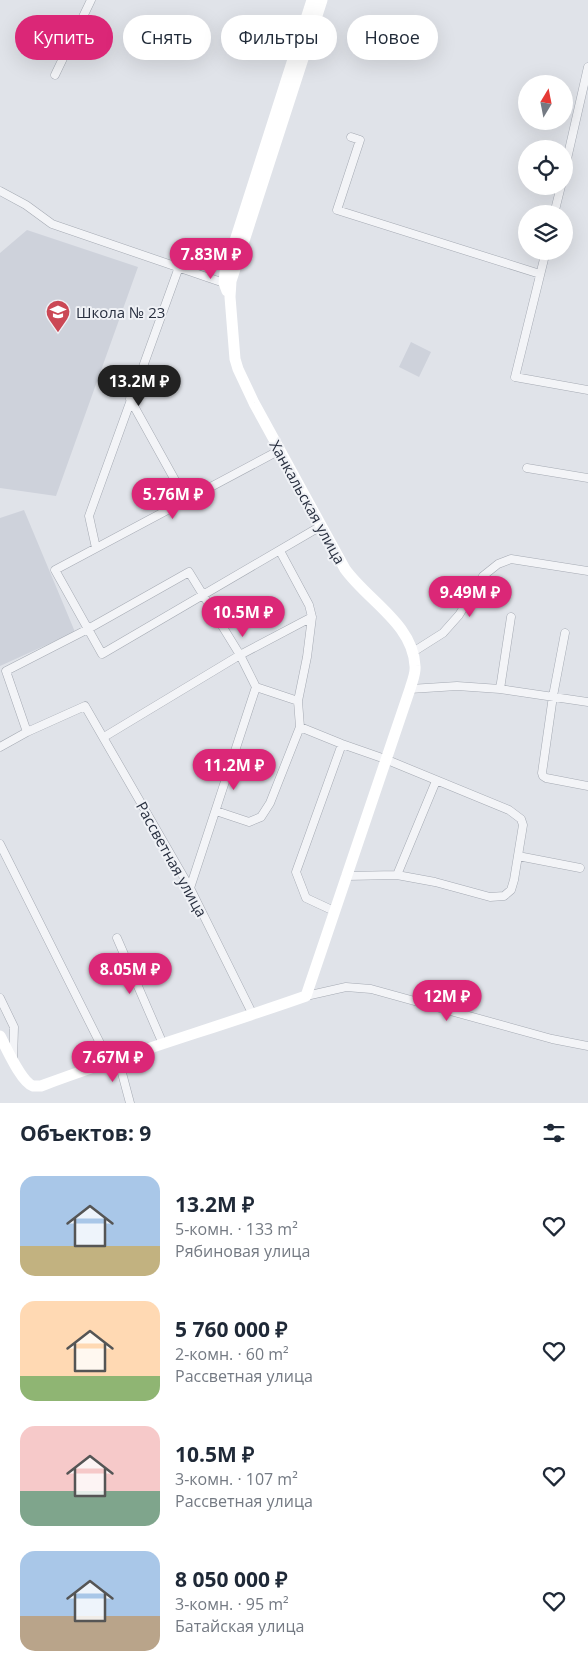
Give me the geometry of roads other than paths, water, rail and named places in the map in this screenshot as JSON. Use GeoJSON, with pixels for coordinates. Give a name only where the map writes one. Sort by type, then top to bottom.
{"type":"FeatureCollection","features":[{"type":"Feature","properties":{"kind":"street"},"geometry":{"type":"LineString","coordinates":[[55,75],[91,0]]}},
{"type":"Feature","properties":{"kind":"street"},"geometry":{"type":"LineString","coordinates":[[0,191],[26,205],[52,224],[224,282],[225,272],[244,209],[312,0]]}},
{"type":"Feature","properties":{"kind":"street","name":"Ханкальская улица"},"geometry":{"type":"LineString","coordinates":[[306,996],[416,668],[413,652],[405,632],[350,576],[280,450],[238,369],[235,359],[230,297],[231,281],[322,0]]}},
{"type":"Feature","properties":{"kind":"street"},"geometry":{"type":"LineString","coordinates":[[571,140],[588,66]]}},
{"type":"Feature","properties":{"kind":"street"},"geometry":{"type":"LineString","coordinates":[[351,136],[360,140],[337,210],[540,274]]}},
{"type":"Feature","properties":{"kind":"street"},"geometry":{"type":"LineString","coordinates":[[544,260],[516,377],[588,390]]}},
{"type":"Feature","properties":{"kind":"street"},"geometry":{"type":"LineString","coordinates":[[96,548],[89,516],[179,267]]}},
{"type":"Feature","properties":{"kind":"street","name":"Ханкальская улица"},"geometry":{"type":"LineString","coordinates":[[224,282],[230,297]]}},
{"type":"Feature","properties":{"kind":"street"},"geometry":{"type":"LineString","coordinates":[[130,399],[186,500]]}},
{"type":"Feature","properties":{"kind":"street"},"geometry":{"type":"LineString","coordinates":[[280,450],[55,570],[102,654],[321,526]]}},
{"type":"Feature","properties":{"kind":"street"},"geometry":{"type":"LineString","coordinates":[[527,468],[588,478]]}},
{"type":"Feature","properties":{"kind":"street"},"geometry":{"type":"LineString","coordinates":[[216,812],[249,822],[262,817],[270,803],[300,726],[298,701],[312,617],[309,605],[280,551]]}},
{"type":"Feature","properties":{"kind":"street"},"geometry":{"type":"LineString","coordinates":[[413,652],[442,633],[459,614],[483,576],[498,564],[510,559],[588,571]]}},
{"type":"Feature","properties":{"kind":"street"},"geometry":{"type":"LineString","coordinates":[[0,747],[27,732],[6,671],[88,629],[189,572],[240,655],[256,687],[190,888]]}},
{"type":"Feature","properties":{"kind":"street"},"geometry":{"type":"LineString","coordinates":[[104,737],[240,655],[312,617]]}},
{"type":"Feature","properties":{"kind":"street"},"geometry":{"type":"LineString","coordinates":[[500,689],[511,617]]}},
{"type":"Feature","properties":{"kind":"street"},"geometry":{"type":"LineString","coordinates":[[565,633],[552,696],[543,776],[588,786]]}},
{"type":"Feature","properties":{"kind":"street"},"geometry":{"type":"LineString","coordinates":[[410,689],[457,686],[500,689],[588,702]]}},
{"type":"Feature","properties":{"kind":"street"},"geometry":{"type":"LineString","coordinates":[[256,687],[298,701]]}},
{"type":"Feature","properties":{"kind":"street","name":"Рассветная улица"},"geometry":{"type":"LineString","coordinates":[[27,732],[85,706],[190,888],[253,1015]]}},
{"type":"Feature","properties":{"kind":"street"},"geometry":{"type":"LineString","coordinates":[[300,726],[342,744],[385,758],[516,814],[521,819],[523,825],[511,890],[504,896],[490,897],[435,882],[397,875],[346,876]]}},
{"type":"Feature","properties":{"kind":"street"},"geometry":{"type":"LineString","coordinates":[[334,911],[306,898],[296,872],[342,744]]}},
{"type":"Feature","properties":{"kind":"street"},"geometry":{"type":"LineString","coordinates":[[397,875],[436,781]]}},
{"type":"Feature","properties":{"kind":"street"},"geometry":{"type":"LineString","coordinates":[[0,844],[113,1059],[130,1103]]}},
{"type":"Feature","properties":{"kind":"street"},"geometry":{"type":"LineString","coordinates":[[518,856],[580,868]]}},
{"type":"Feature","properties":{"kind":"street"},"geometry":{"type":"LineString","coordinates":[[117,938],[163,1044]]}},
{"type":"Feature","properties":{"kind":"street"},"geometry":{"type":"LineString","coordinates":[[0,1036],[27,1082],[33,1086],[41,1086],[113,1059],[253,1015],[306,996],[346,987],[371,989],[552,1039],[588,1046]]}},
{"type":"Feature","properties":{"kind":"street"},"geometry":{"type":"LineString","coordinates":[[0,998],[14,1027],[13,1061]]}},
{"type":"Feature","properties":{"kind":"place","name":"Школа № 23"},"geometry":{"type":"Point","coordinates":[58,333]}}]}
